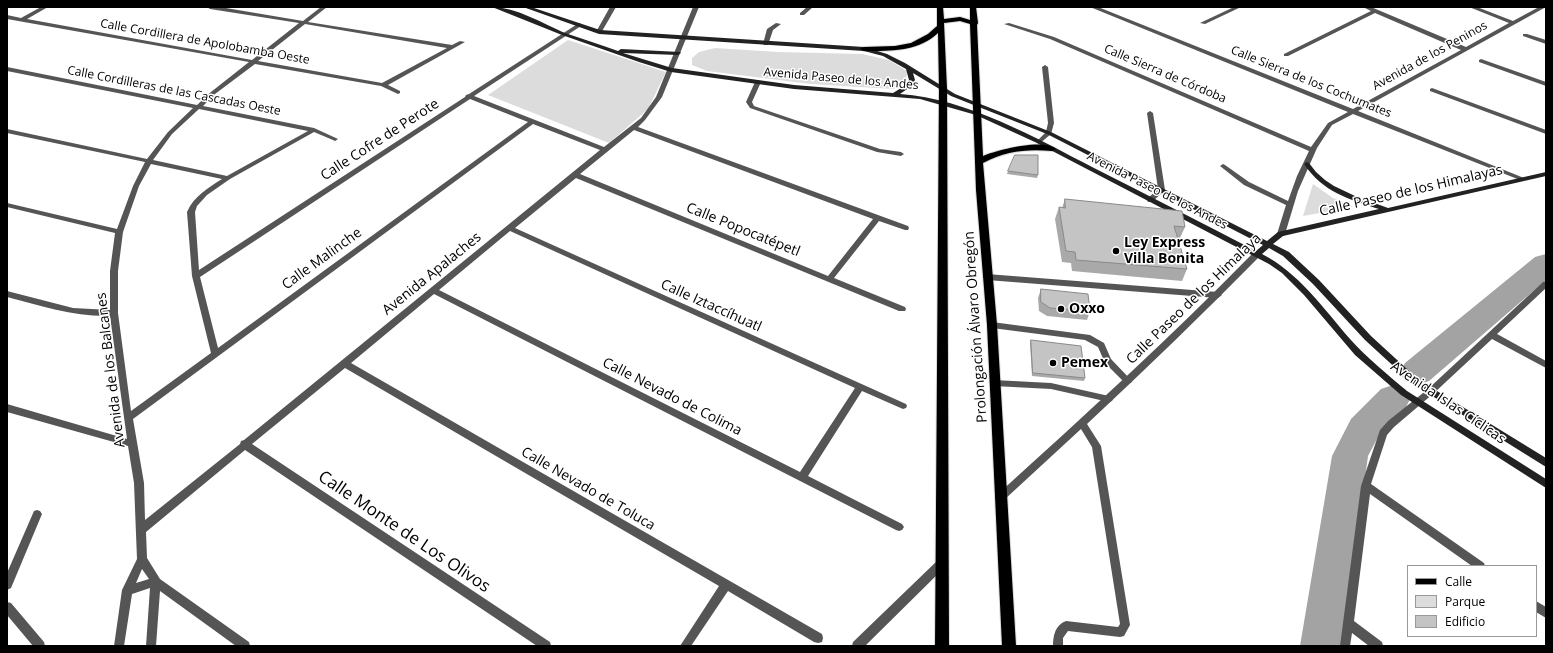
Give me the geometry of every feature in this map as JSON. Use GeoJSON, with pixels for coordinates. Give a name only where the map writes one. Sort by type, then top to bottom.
{"type":"FeatureCollection","features":[{"type":"Feature","properties":{"kind":"main road","name":"Prolongación Álvaro Obregón"},"geometry":{"type":"LineString","coordinates":[[940,7],[942,90],[942,646]]}},
{"type":"Feature","properties":{"kind":"main road","name":"Prolongación Álvaro Obregón"},"geometry":{"type":"LineString","coordinates":[[973,7],[975,23],[980,161],[987,277],[992,325],[1009,646]]}},
{"type":"Feature","properties":{"kind":"main road"},"geometry":{"type":"LineString","coordinates":[[864,49],[901,48],[916,45],[931,38],[940,25],[960,19],[975,23]]}},
{"type":"Feature","properties":{"kind":"main road"},"geometry":{"type":"LineString","coordinates":[[980,161],[997,152],[1012,148],[1029,147],[1052,149]]}},
{"type":"Feature","properties":{"kind":"street"},"geometry":{"type":"LineString","coordinates":[[21,20],[45,7]]}},
{"type":"Feature","properties":{"kind":"street"},"geometry":{"type":"LineString","coordinates":[[210,7],[452,47]]}},
{"type":"Feature","properties":{"kind":"street","name":"Avenida de los Balcanes"},"geometry":{"type":"LineString","coordinates":[[142,529],[139,483],[128,418],[114,313],[114,271],[119,232],[136,186],[148,162],[170,133],[196,107],[324,7]]}},
{"type":"Feature","properties":{"kind":"street","name":"Avenida Paseo de los Andes"},"geometry":{"type":"LineString","coordinates":[[495,7],[611,51],[671,70],[794,87],[895,94],[978,109],[1049,133],[1269,244]]}},
{"type":"Feature","properties":{"kind":"street","name":"Avenida Paseo de los Andes"},"geometry":{"type":"LineString","coordinates":[[526,7],[540,9],[599,32],[766,44],[864,49],[885,55],[942,90],[1052,149],[1257,254]]}},
{"type":"Feature","properties":{"kind":"street"},"geometry":{"type":"LineString","coordinates":[[599,32],[614,7]]}},
{"type":"Feature","properties":{"kind":"street","name":"Avenida Apalaches"},"geometry":{"type":"LineString","coordinates":[[142,529],[643,119],[656,104],[696,7]]}},
{"type":"Feature","properties":{"kind":"street"},"geometry":{"type":"LineString","coordinates":[[802,14],[810,7]]}},
{"type":"Feature","properties":{"kind":"street","name":"Calle Sierra de los Cochumates"},"geometry":{"type":"LineString","coordinates":[[1093,7],[1522,179]]}},
{"type":"Feature","properties":{"kind":"street"},"geometry":{"type":"LineString","coordinates":[[1203,23],[1238,7]]}},
{"type":"Feature","properties":{"kind":"street"},"geometry":{"type":"LineString","coordinates":[[1366,7],[1465,49]]}},
{"type":"Feature","properties":{"kind":"street"},"geometry":{"type":"LineString","coordinates":[[1472,7],[1513,23]]}},
{"type":"Feature","properties":{"kind":"street","name":"Avenida de los Peninos"},"geometry":{"type":"LineString","coordinates":[[1281,234],[1290,204],[1313,150],[1330,124],[1543,7]]}},
{"type":"Feature","properties":{"kind":"street"},"geometry":{"type":"LineString","coordinates":[[1286,55],[1375,11]]}},
{"type":"Feature","properties":{"kind":"street","name":"Calle Cordillera de Apolobamba Oeste"},"geometry":{"type":"LineString","coordinates":[[7,18],[383,85],[398,92]]}},
{"type":"Feature","properties":{"kind":"street"},"geometry":{"type":"LineString","coordinates":[[766,44],[770,29],[778,24]]}},
{"type":"Feature","properties":{"kind":"street","name":"Calle Sierra de Córdoba"},"geometry":{"type":"LineString","coordinates":[[1007,24],[1052,38],[1313,150]]}},
{"type":"Feature","properties":{"kind":"street","name":"Calle Cofre de Perote"},"geometry":{"type":"LineString","coordinates":[[196,276],[468,96],[579,25]]}},
{"type":"Feature","properties":{"kind":"street"},"geometry":{"type":"LineString","coordinates":[[1524,35],[1546,42]]}},
{"type":"Feature","properties":{"kind":"street"},"geometry":{"type":"LineString","coordinates":[[383,85],[462,42]]}},
{"type":"Feature","properties":{"kind":"street"},"geometry":{"type":"LineString","coordinates":[[611,51],[678,53]]}},
{"type":"Feature","properties":{"kind":"street"},"geometry":{"type":"LineString","coordinates":[[1481,61],[1546,84]]}},
{"type":"Feature","properties":{"kind":"street"},"geometry":{"type":"LineString","coordinates":[[1039,142],[1049,133],[1051,123],[1045,67]]}},
{"type":"Feature","properties":{"kind":"street","name":"Calle Cordilleras de las Cascadas Oeste"},"geometry":{"type":"LineString","coordinates":[[7,69],[314,130],[335,139]]}},
{"type":"Feature","properties":{"kind":"street"},"geometry":{"type":"LineString","coordinates":[[895,94],[908,86],[912,80],[912,75],[909,69]]}},
{"type":"Feature","properties":{"kind":"street"},"geometry":{"type":"LineString","coordinates":[[758,82],[749,102],[752,107],[879,151],[901,154]]}},
{"type":"Feature","properties":{"kind":"street"},"geometry":{"type":"LineString","coordinates":[[1432,90],[1546,132]]}},
{"type":"Feature","properties":{"kind":"street"},"geometry":{"type":"LineString","coordinates":[[468,96],[605,150]]}},
{"type":"Feature","properties":{"kind":"street"},"geometry":{"type":"LineString","coordinates":[[1150,113],[1162,190],[1150,200]]}},
{"type":"Feature","properties":{"kind":"street","name":"Calle Malinche"},"geometry":{"type":"LineString","coordinates":[[128,418],[532,122]]}},
{"type":"Feature","properties":{"kind":"street"},"geometry":{"type":"LineString","coordinates":[[633,127],[905,228]]}},
{"type":"Feature","properties":{"kind":"street"},"geometry":{"type":"LineString","coordinates":[[215,354],[196,276],[191,212],[194,204],[205,194],[228,178],[314,130]]}},
{"type":"Feature","properties":{"kind":"street"},"geometry":{"type":"LineString","coordinates":[[7,131],[228,178]]}},
{"type":"Feature","properties":{"kind":"street"},"geometry":{"type":"LineString","coordinates":[[1307,164],[1312,172],[1329,187],[1352,198],[1386,209]]}},
{"type":"Feature","properties":{"kind":"street"},"geometry":{"type":"LineString","coordinates":[[1223,166],[1235,177],[1253,188],[1290,204]]}},
{"type":"Feature","properties":{"kind":"street","name":"Calle Paseo de los Himalayas"},"geometry":{"type":"LineString","coordinates":[[1281,234],[1546,174]]}},
{"type":"Feature","properties":{"kind":"street","name":"Calle Popocatépetl"},"geometry":{"type":"LineString","coordinates":[[575,175],[902,309]]}},
{"type":"Feature","properties":{"kind":"street"},"geometry":{"type":"LineString","coordinates":[[7,205],[119,232]]}},
{"type":"Feature","properties":{"kind":"street"},"geometry":{"type":"LineString","coordinates":[[829,279],[877,218]]}},
{"type":"Feature","properties":{"kind":"street","name":"Calle Iztaccíhuatl"},"geometry":{"type":"LineString","coordinates":[[509,228],[903,406]]}},
{"type":"Feature","properties":{"kind":"street","name":"Calle Paseo de los Himalaya"},"geometry":{"type":"LineString","coordinates":[[1001,497],[1128,381],[1218,295],[1257,254],[1281,234]]}},
{"type":"Feature","properties":{"kind":"street","name":"Avenida Islas Cíclicas"},"geometry":{"type":"LineString","coordinates":[[1269,244],[1296,262],[1399,369],[1431,391],[1546,463]]}},
{"type":"Feature","properties":{"kind":"street","name":"Avenida Islas Cíclicas"},"geometry":{"type":"LineString","coordinates":[[1257,254],[1286,273],[1358,353],[1383,376],[1419,402],[1546,484]]}},
{"type":"Feature","properties":{"kind":"street"},"geometry":{"type":"LineString","coordinates":[[987,277],[1218,295]]}},
{"type":"Feature","properties":{"kind":"street"},"geometry":{"type":"LineString","coordinates":[[1345,646],[1366,486],[1383,433],[1390,424],[1419,402],[1546,284]]}},
{"type":"Feature","properties":{"kind":"street","name":"Calle Nevado de Colima"},"geometry":{"type":"LineString","coordinates":[[433,290],[899,527]]}},
{"type":"Feature","properties":{"kind":"street"},"geometry":{"type":"LineString","coordinates":[[7,294],[73,312],[96,314],[114,313]]}},
{"type":"Feature","properties":{"kind":"street"},"geometry":{"type":"LineString","coordinates":[[992,325],[1087,337],[1101,345],[1112,365],[1128,381]]}},
{"type":"Feature","properties":{"kind":"street"},"geometry":{"type":"LineString","coordinates":[[1491,334],[1546,365]]}},
{"type":"Feature","properties":{"kind":"street","name":"Calle Nevado de Toluca"},"geometry":{"type":"LineString","coordinates":[[344,363],[818,638]]}},
{"type":"Feature","properties":{"kind":"street"},"geometry":{"type":"LineString","coordinates":[[994,383],[1051,386],[1109,398]]}},
{"type":"Feature","properties":{"kind":"street"},"geometry":{"type":"LineString","coordinates":[[802,477],[860,387]]}},
{"type":"Feature","properties":{"kind":"street"},"geometry":{"type":"LineString","coordinates":[[7,408],[133,444]]}},
{"type":"Feature","properties":{"kind":"street"},"geometry":{"type":"LineString","coordinates":[[1058,646],[1058,636],[1066,626],[1120,632],[1125,625],[1096,446],[1082,423]]}},
{"type":"Feature","properties":{"kind":"street","name":"Calle Monte de Los Olivos"},"geometry":{"type":"LineString","coordinates":[[244,444],[546,646]]}},
{"type":"Feature","properties":{"kind":"street"},"geometry":{"type":"LineString","coordinates":[[1366,486],[1479,565]]}},
{"type":"Feature","properties":{"kind":"street"},"geometry":{"type":"LineString","coordinates":[[7,585],[37,514]]}},
{"type":"Feature","properties":{"kind":"street"},"geometry":{"type":"LineString","coordinates":[[118,645],[127,590],[142,559],[142,529]]}},
{"type":"Feature","properties":{"kind":"street"},"geometry":{"type":"LineString","coordinates":[[142,559],[156,582],[245,646]]}},
{"type":"Feature","properties":{"kind":"street"},"geometry":{"type":"LineString","coordinates":[[857,646],[943,562]]}},
{"type":"Feature","properties":{"kind":"street"},"geometry":{"type":"LineString","coordinates":[[127,590],[156,582]]}},
{"type":"Feature","properties":{"kind":"street"},"geometry":{"type":"LineString","coordinates":[[151,646],[156,582]]}},
{"type":"Feature","properties":{"kind":"street"},"geometry":{"type":"LineString","coordinates":[[685,646],[726,585]]}},
{"type":"Feature","properties":{"kind":"street"},"geometry":{"type":"LineString","coordinates":[[7,607],[40,646]]}},
{"type":"Feature","properties":{"kind":"street"},"geometry":{"type":"LineString","coordinates":[[1537,607],[1546,613]]}},
{"type":"Feature","properties":{"kind":"street"},"geometry":{"type":"LineString","coordinates":[[1348,623],[1378,646]]}},
{"type":"Feature","properties":{"kind":"green space"},"geometry":{"type":"Polygon","coordinates":[[[568,40],[666,72],[648,109],[609,143],[488,95],[568,40]]]}},
{"type":"Feature","properties":{"kind":"green space"},"geometry":{"type":"Polygon","coordinates":[[[715,48],[778,52],[862,54],[889,60],[907,71],[907,75],[904,82],[894,89],[811,84],[707,71],[692,65],[692,58],[699,52],[715,48]]]}},
{"type":"Feature","properties":{"kind":"green space"},"geometry":{"type":"Polygon","coordinates":[[[1313,184],[1333,198],[1353,207],[1303,216],[1313,184]]]}},
{"type":"Feature","properties":{"kind":"building"},"geometry":{"type":"Polygon","coordinates":[[[1015,155],[1038,155],[1038,175],[1008,171],[1015,155]]]}},
{"type":"Feature","properties":{"kind":"building","name":"Ley Express Villa Bonita"},"geometry":{"type":"Polygon","coordinates":[[[1065,199],[1182,211],[1185,227],[1174,226],[1187,269],[1076,260],[1075,252],[1066,251],[1059,207],[1065,208],[1065,199]]]}},
{"type":"Feature","properties":{"kind":"building"},"geometry":{"type":"Polygon","coordinates":[[[1041,289],[1088,294],[1090,311],[1050,308],[1041,302],[1041,289]]]}},
{"type":"Feature","properties":{"kind":"building"},"geometry":{"type":"Polygon","coordinates":[[[1031,340],[1081,346],[1085,378],[1033,373],[1031,340]]]}},
{"type":"Feature","properties":{"kind":"waterway"},"geometry":{"type":"LineString","coordinates":[[1417,372],[1546,264]]}},
{"type":"Feature","properties":{"kind":"waterway"},"geometry":{"type":"LineString","coordinates":[[1321,646],[1350,456],[1364,429],[1393,399]]}},
{"type":"Feature","properties":{"kind":"place","name":"Ley Express Villa Bonita"},"geometry":{"type":"Point","coordinates":[1116,251]}},
{"type":"Feature","properties":{"kind":"place","name":"Oxxo"},"geometry":{"type":"Point","coordinates":[1061,309]}},
{"type":"Feature","properties":{"kind":"place","name":"Pemex"},"geometry":{"type":"Point","coordinates":[1053,363]}}]}
